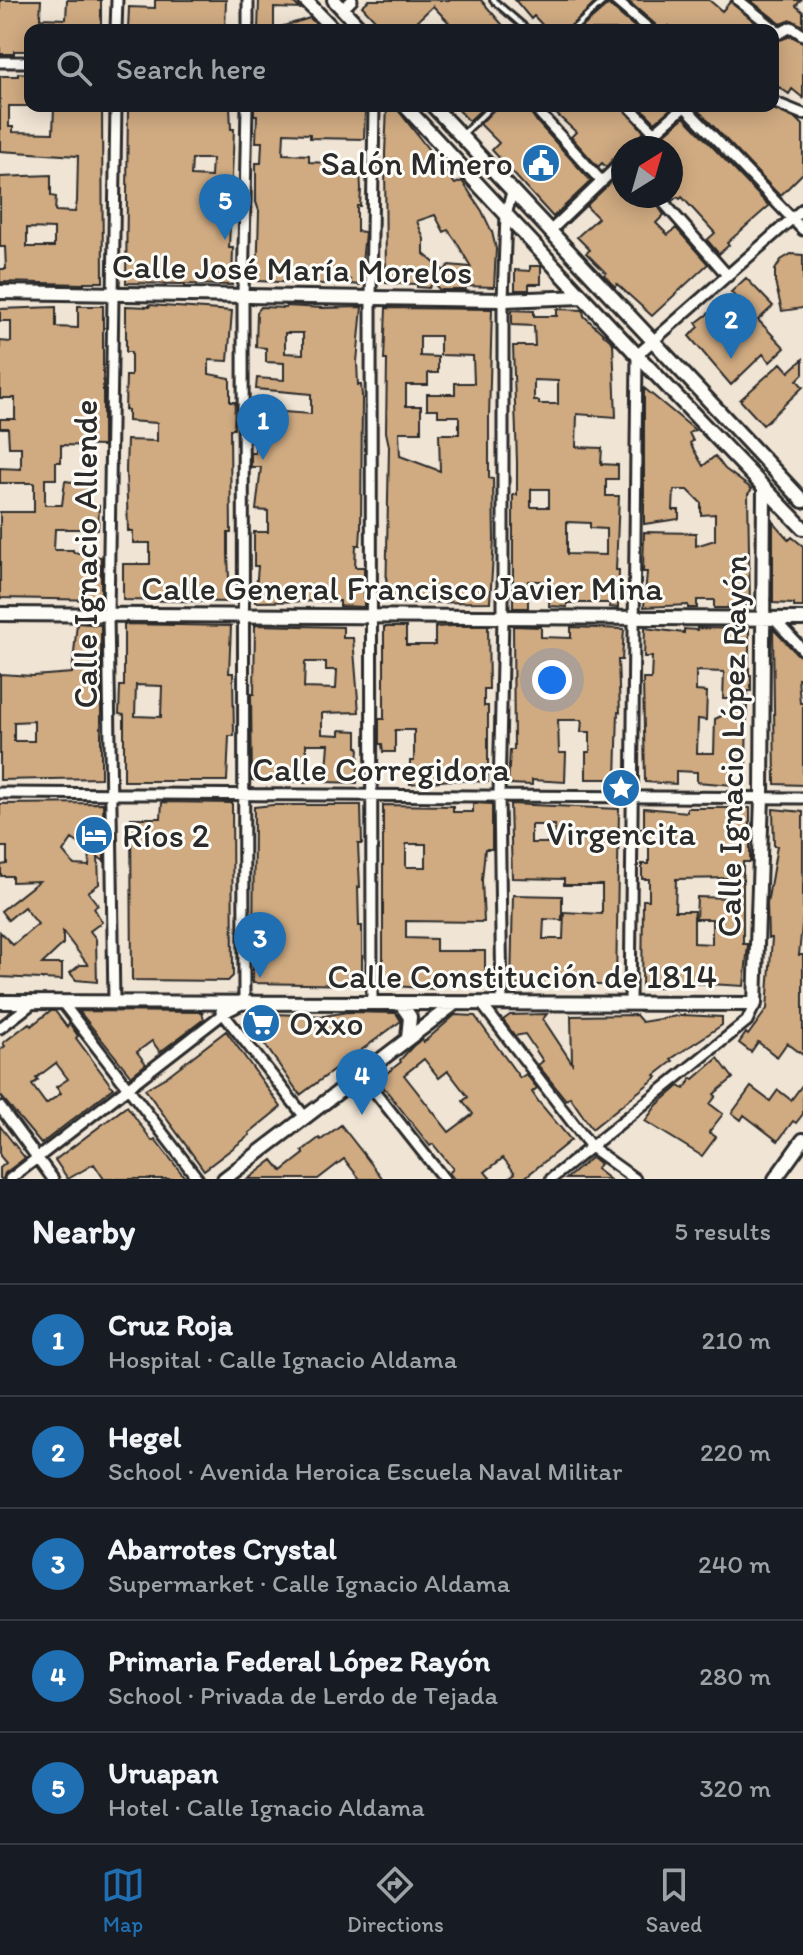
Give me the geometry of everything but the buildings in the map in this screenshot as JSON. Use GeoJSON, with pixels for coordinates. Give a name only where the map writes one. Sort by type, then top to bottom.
{"type":"FeatureCollection","features":[{"type":"Feature","properties":{"kind":"street"},"geometry":{"type":"LineString","coordinates":[[116,24],[117,0]]}},
{"type":"Feature","properties":{"kind":"street"},"geometry":{"type":"LineString","coordinates":[[248,0],[248,24]]}},
{"type":"Feature","properties":{"kind":"street"},"geometry":{"type":"LineString","coordinates":[[305,0],[328,24]]}},
{"type":"Feature","properties":{"kind":"street"},"geometry":{"type":"LineString","coordinates":[[615,0],[643,24]]}},
{"type":"Feature","properties":{"kind":"street"},"geometry":{"type":"LineString","coordinates":[[738,0],[769,24]]}},
{"type":"Feature","properties":{"kind":"street"},"geometry":{"type":"LineString","coordinates":[[343,3],[358,24]]}},
{"type":"Feature","properties":{"kind":"street"},"geometry":{"type":"LineString","coordinates":[[780,33],[791,27],[803,35]]}},
{"type":"Feature","properties":{"kind":"street"},"geometry":{"type":"LineString","coordinates":[[0,62],[24,62]]}},
{"type":"Feature","properties":{"kind":"street"},"geometry":{"type":"LineString","coordinates":[[779,104],[803,114]]}},
{"type":"Feature","properties":{"kind":"street","name":"Calle Ignacio Allende"},"geometry":{"type":"LineString","coordinates":[[114,1002],[108,614],[116,112]]}},
{"type":"Feature","properties":{"kind":"street"},"geometry":{"type":"LineString","coordinates":[[10,1179],[224,1013],[244,1003],[243,295],[247,112]]}},
{"type":"Feature","properties":{"kind":"street"},"geometry":{"type":"LineString","coordinates":[[372,1003],[371,298],[374,112]]}},
{"type":"Feature","properties":{"kind":"street"},"geometry":{"type":"LineString","coordinates":[[411,112],[803,528]]}},
{"type":"Feature","properties":{"kind":"street"},"geometry":{"type":"LineString","coordinates":[[439,112],[803,501]]}},
{"type":"Feature","properties":{"kind":"street"},"geometry":{"type":"LineString","coordinates":[[538,112],[602,182]]}},
{"type":"Feature","properties":{"kind":"street"},"geometry":{"type":"LineString","coordinates":[[635,112],[654,132]]}},
{"type":"Feature","properties":{"kind":"street"},"geometry":{"type":"LineString","coordinates":[[650,136],[678,112]]}},
{"type":"Feature","properties":{"kind":"street"},"geometry":{"type":"LineString","coordinates":[[691,112],[803,230]]}},
{"type":"Feature","properties":{"kind":"street"},"geometry":{"type":"LineString","coordinates":[[549,232],[611,173]]}},
{"type":"Feature","properties":{"kind":"street"},"geometry":{"type":"LineString","coordinates":[[502,1004],[499,795],[503,617],[503,300],[506,215],[512,192]]}},
{"type":"Feature","properties":{"kind":"street"},"geometry":{"type":"LineString","coordinates":[[668,208],[728,276]]}},
{"type":"Feature","properties":{"kind":"street"},"geometry":{"type":"LineString","coordinates":[[630,1004],[637,355],[803,209]]}},
{"type":"Feature","properties":{"kind":"street","name":"Calle José María Morelos"},"geometry":{"type":"LineString","coordinates":[[0,292],[503,300],[583,297]]}},
{"type":"Feature","properties":{"kind":"street","name":"Calle Ignacio López Rayón"},"geometry":{"type":"LineString","coordinates":[[755,1004],[767,618],[764,488]]}},
{"type":"Feature","properties":{"kind":"street","name":"Calle General Francisco Javier Mina"},"geometry":{"type":"LineString","coordinates":[[0,614],[803,619]]}},
{"type":"Feature","properties":{"kind":"street"},"geometry":{"type":"LineString","coordinates":[[767,618],[803,650]]}},
{"type":"Feature","properties":{"kind":"street","name":"Calle Corregidora"},"geometry":{"type":"LineString","coordinates":[[0,793],[803,798]]}},
{"type":"Feature","properties":{"kind":"street","name":"Calle Constitución de 1814"},"geometry":{"type":"LineString","coordinates":[[0,1002],[755,1004]]}},
{"type":"Feature","properties":{"kind":"street"},"geometry":{"type":"LineString","coordinates":[[0,1028],[34,1002]]}},
{"type":"Feature","properties":{"kind":"street"},"geometry":{"type":"LineString","coordinates":[[62,1002],[198,1179]]}},
{"type":"Feature","properties":{"kind":"street"},"geometry":{"type":"LineString","coordinates":[[213,1003],[305,1117]]}},
{"type":"Feature","properties":{"kind":"street"},"geometry":{"type":"LineString","coordinates":[[389,1003],[401,1004],[407,1010],[410,1017],[408,1038]]}},
{"type":"Feature","properties":{"kind":"street"},"geometry":{"type":"LineString","coordinates":[[224,1179],[455,1003]]}},
{"type":"Feature","properties":{"kind":"street"},"geometry":{"type":"LineString","coordinates":[[481,1003],[592,1148],[635,1179]]}},
{"type":"Feature","properties":{"kind":"street"},"geometry":{"type":"LineString","coordinates":[[551,1179],[747,1021],[755,1004]]}},
{"type":"Feature","properties":{"kind":"street"},"geometry":{"type":"LineString","coordinates":[[361,1074],[444,1179]]}},
{"type":"Feature","properties":{"kind":"street"},"geometry":{"type":"LineString","coordinates":[[0,1107],[53,1179]]}},
{"type":"Feature","properties":{"kind":"street"},"geometry":{"type":"LineString","coordinates":[[775,1179],[803,1140]]}},
{"type":"Feature","properties":{"kind":"lane"},"geometry":{"type":"LineString","coordinates":[[493,0],[521,24]]}},
{"type":"Feature","properties":{"kind":"lane"},"geometry":{"type":"LineString","coordinates":[[579,24],[605,0]]}},
{"type":"Feature","properties":{"kind":"lane"},"geometry":{"type":"LineString","coordinates":[[461,136],[486,112]]}},
{"type":"Feature","properties":{"kind":"place","name":"Salón Minero"},"geometry":{"type":"Point","coordinates":[541,163]}},
{"type":"Feature","properties":{"kind":"place","name":"Uruapan"},"geometry":{"type":"Point","coordinates":[225,240]}},
{"type":"Feature","properties":{"kind":"place","name":"Hegel"},"geometry":{"type":"Point","coordinates":[731,359]}},
{"type":"Feature","properties":{"kind":"place","name":"Cruz Roja"},"geometry":{"type":"Point","coordinates":[263,460]}},
{"type":"Feature","properties":{"kind":"place","name":"Virgencita"},"geometry":{"type":"Point","coordinates":[621,788]}},
{"type":"Feature","properties":{"kind":"place","name":"Ríos 2"},"geometry":{"type":"Point","coordinates":[94,835]}},
{"type":"Feature","properties":{"kind":"place","name":"Abarrotes Crystal"},"geometry":{"type":"Point","coordinates":[260,978]}},
{"type":"Feature","properties":{"kind":"place","name":"Oxxo"},"geometry":{"type":"Point","coordinates":[261,1023]}},
{"type":"Feature","properties":{"kind":"place","name":"Primaria Federal López Rayón"},"geometry":{"type":"Point","coordinates":[362,1115]}}]}
